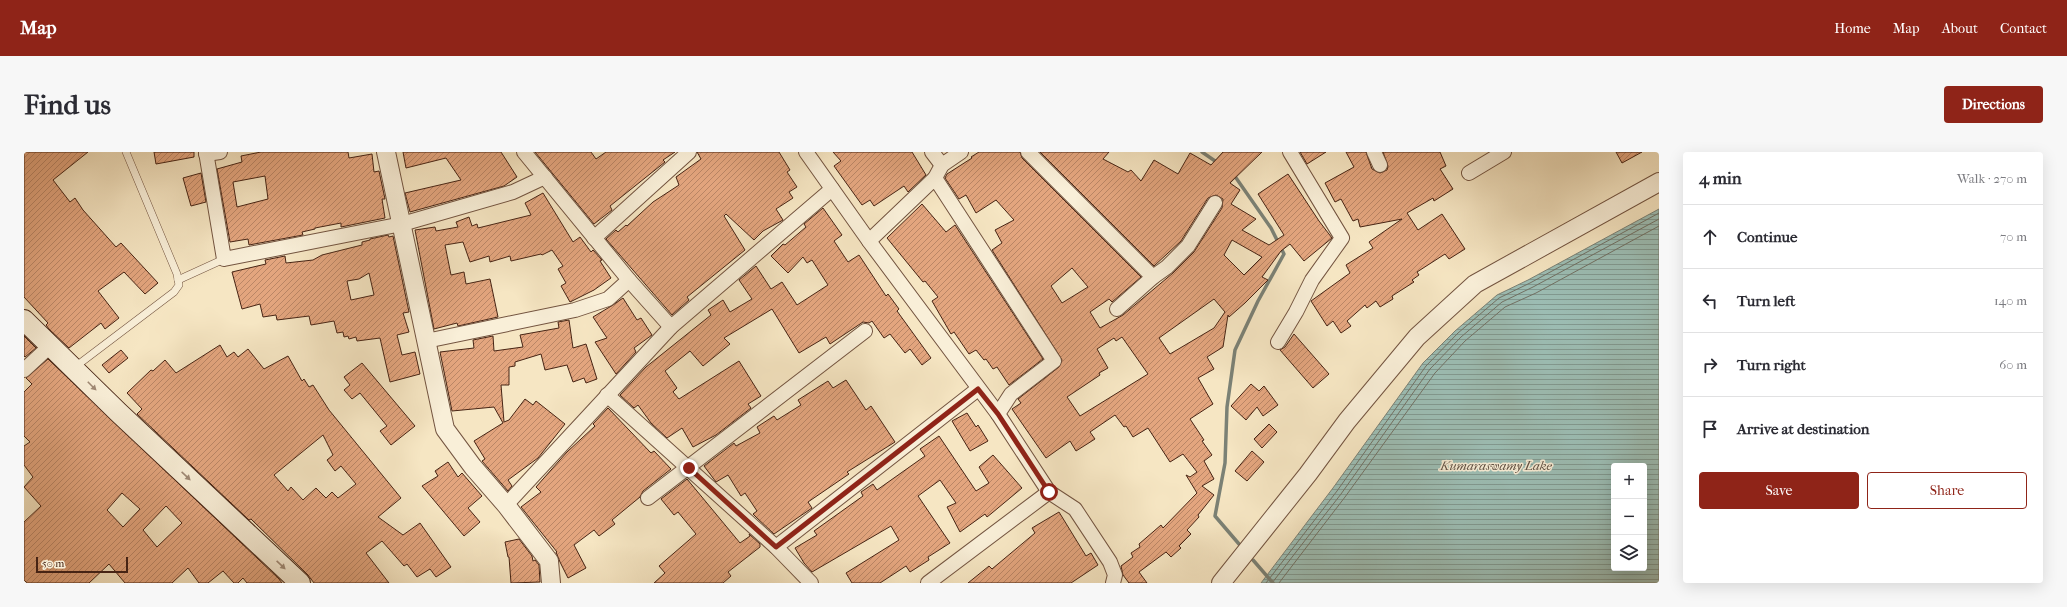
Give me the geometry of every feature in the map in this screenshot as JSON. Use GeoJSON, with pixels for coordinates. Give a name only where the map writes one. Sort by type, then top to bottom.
{"type":"FeatureCollection","features":[{"type":"Feature","properties":{"kind":"main road"},"geometry":{"type":"LineString","coordinates":[[24,320],[300,583]]}},
{"type":"Feature","properties":{"kind":"street"},"geometry":{"type":"LineString","coordinates":[[220,152],[206,153],[224,259],[402,224],[514,192],[545,177]]}},
{"type":"Feature","properties":{"kind":"street"},"geometry":{"type":"LineString","coordinates":[[386,152],[445,429],[473,467],[506,505],[549,561],[551,583]]}},
{"type":"Feature","properties":{"kind":"street"},"geometry":{"type":"LineString","coordinates":[[525,152],[594,238],[670,327]]}},
{"type":"Feature","properties":{"kind":"street"},"geometry":{"type":"LineString","coordinates":[[594,238],[689,152]]}},
{"type":"Feature","properties":{"kind":"street"},"geometry":{"type":"LineString","coordinates":[[806,152],[869,241],[998,414],[1049,492],[1075,509],[1110,562],[1115,575],[1112,583]]}},
{"type":"Feature","properties":{"kind":"street"},"geometry":{"type":"LineString","coordinates":[[932,152],[942,165]]}},
{"type":"Feature","properties":{"kind":"street"},"geometry":{"type":"LineString","coordinates":[[869,241],[935,178],[942,165],[961,152]]}},
{"type":"Feature","properties":{"kind":"street"},"geometry":{"type":"LineString","coordinates":[[1028,152],[1152,277]]}},
{"type":"Feature","properties":{"kind":"street"},"geometry":{"type":"LineString","coordinates":[[1278,342],[1296,312],[1312,280],[1342,238],[1290,152]]}},
{"type":"Feature","properties":{"kind":"street"},"geometry":{"type":"LineString","coordinates":[[1469,173],[1504,152]]}},
{"type":"Feature","properties":{"kind":"street"},"geometry":{"type":"LineString","coordinates":[[935,178],[1054,362],[1011,394],[998,414]]}},
{"type":"Feature","properties":{"kind":"street"},"geometry":{"type":"LineString","coordinates":[[1221,583],[1308,474],[1346,421],[1417,337],[1475,284],[1659,182]]}},
{"type":"Feature","properties":{"kind":"street"},"geometry":{"type":"LineString","coordinates":[[506,505],[670,327],[832,189]]}},
{"type":"Feature","properties":{"kind":"street"},"geometry":{"type":"LineString","coordinates":[[1117,309],[1152,277],[1167,267],[1188,246],[1215,203]]}},
{"type":"Feature","properties":{"kind":"street"},"geometry":{"type":"LineString","coordinates":[[426,341],[575,310],[608,299],[629,280]]}},
{"type":"Feature","properties":{"kind":"street"},"geometry":{"type":"LineString","coordinates":[[648,498],[689,468],[865,331]]}},
{"type":"Feature","properties":{"kind":"street"},"geometry":{"type":"LineString","coordinates":[[24,370],[50,346]]}},
{"type":"Feature","properties":{"kind":"street"},"geometry":{"type":"LineString","coordinates":[[776,547],[978,389]]}},
{"type":"Feature","properties":{"kind":"street"},"geometry":{"type":"LineString","coordinates":[[607,395],[776,547],[811,583]]}},
{"type":"Feature","properties":{"kind":"street"},"geometry":{"type":"LineString","coordinates":[[928,583],[1049,492]]}},
{"type":"Feature","properties":{"kind":"lane"},"geometry":{"type":"LineString","coordinates":[[73,368],[174,292],[179,284],[177,274],[126,152]]}},
{"type":"Feature","properties":{"kind":"lane"},"geometry":{"type":"LineString","coordinates":[[178,280],[224,259]]}},
{"type":"Feature","properties":{"kind":"water","name":"Kumaraswamy Lake"},"geometry":{"type":"Polygon","coordinates":[[[1659,209],[1659,583],[1261,583],[1333,488],[1423,363],[1455,331],[1497,295],[1528,280],[1659,209]]]}},
{"type":"Feature","properties":{"kind":"building"},"geometry":{"type":"Polygon","coordinates":[[[24,152],[88,152],[53,180],[70,202],[75,198],[83,210],[116,247],[121,243],[158,283],[145,294],[124,272],[98,291],[119,318],[105,329],[101,323],[69,348],[49,329],[46,325],[48,323],[24,297],[24,152]]]}},
{"type":"Feature","properties":{"kind":"building"},"geometry":{"type":"Polygon","coordinates":[[[154,152],[194,152],[194,157],[156,164],[154,152]]]}},
{"type":"Feature","properties":{"kind":"building"},"geometry":{"type":"Polygon","coordinates":[[[261,152],[348,152],[349,158],[372,154],[374,172],[379,171],[385,199],[382,199],[385,218],[341,227],[341,223],[315,228],[302,232],[303,235],[249,245],[248,239],[230,242],[217,169],[242,162],[241,156],[261,152]],[[265,176],[233,182],[237,207],[268,199],[265,176]]]}},
{"type":"Feature","properties":{"kind":"building"},"geometry":{"type":"Polygon","coordinates":[[[403,152],[501,152],[517,177],[504,186],[410,212],[405,193],[461,180],[446,158],[406,168],[403,152]]]}},
{"type":"Feature","properties":{"kind":"building"},"geometry":{"type":"Polygon","coordinates":[[[535,152],[591,152],[596,159],[606,152],[675,152],[663,160],[665,162],[610,206],[612,210],[594,224],[535,152]]]}},
{"type":"Feature","properties":{"kind":"building"},"geometry":{"type":"Polygon","coordinates":[[[697,152],[779,152],[790,170],[787,172],[797,187],[789,192],[793,198],[776,209],[783,220],[763,231],[754,240],[726,214],[724,216],[745,250],[687,297],[689,300],[672,315],[606,239],[616,230],[618,232],[626,225],[627,226],[653,202],[679,185],[676,177],[701,159],[697,152]]]}},
{"type":"Feature","properties":{"kind":"building"},"geometry":{"type":"Polygon","coordinates":[[[833,152],[912,152],[926,175],[908,192],[904,186],[874,206],[870,200],[862,205],[834,166],[841,161],[833,152]]]}},
{"type":"Feature","properties":{"kind":"building"},"geometry":{"type":"Polygon","coordinates":[[[979,152],[1020,152],[1022,158],[1141,277],[1112,302],[1109,299],[1090,312],[1100,328],[1123,315],[1173,273],[1194,252],[1222,208],[1223,199],[1216,195],[1208,198],[1181,241],[1154,266],[1040,152],[1109,152],[1103,159],[1128,172],[1131,170],[1141,181],[1154,160],[1178,174],[1190,153],[1211,165],[1223,152],[1262,152],[1230,183],[1240,190],[1231,204],[1256,219],[1242,230],[1269,245],[1284,235],[1258,194],[1288,174],[1332,238],[1304,261],[1290,244],[1281,251],[1262,277],[1268,280],[1229,317],[1228,315],[1223,347],[1207,357],[1214,369],[1198,378],[1213,404],[1190,419],[1204,440],[1202,441],[1212,455],[1204,461],[1214,479],[1202,486],[1214,495],[1198,515],[1199,517],[1187,530],[1191,534],[1179,546],[1181,548],[1171,557],[1166,552],[1139,572],[1147,583],[1129,583],[1123,575],[1121,566],[1133,557],[1131,553],[1140,547],[1139,544],[1161,525],[1163,528],[1197,493],[1186,475],[1190,477],[1197,472],[1183,454],[1170,462],[1148,428],[1133,437],[1126,426],[1124,427],[1115,415],[1090,432],[1095,439],[1076,451],[1070,441],[1046,458],[1012,409],[1021,403],[1018,399],[1059,367],[1062,360],[992,250],[1002,243],[995,230],[1014,220],[996,200],[976,213],[966,195],[959,199],[945,178],[947,174],[972,158],[971,157],[979,152]],[[1232,240],[1224,255],[1244,275],[1262,257],[1232,240]],[[1072,268],[1051,286],[1062,303],[1088,287],[1072,268]],[[1214,299],[1159,338],[1170,354],[1214,328],[1225,312],[1214,299]],[[1122,337],[1116,341],[1114,338],[1097,349],[1108,368],[1067,397],[1080,416],[1148,374],[1122,337]]]}},
{"type":"Feature","properties":{"kind":"building"},"geometry":{"type":"Polygon","coordinates":[[[1300,152],[1326,152],[1307,164],[1300,152]]]}},
{"type":"Feature","properties":{"kind":"building"},"geometry":{"type":"Polygon","coordinates":[[[1346,152],[1366,152],[1372,169],[1380,173],[1387,170],[1388,166],[1383,152],[1440,152],[1446,166],[1440,169],[1453,189],[1434,201],[1433,198],[1407,213],[1418,230],[1442,214],[1465,249],[1449,259],[1445,254],[1417,272],[1419,275],[1412,280],[1414,282],[1392,296],[1393,299],[1380,307],[1376,301],[1367,308],[1365,305],[1347,321],[1351,326],[1341,333],[1333,321],[1327,326],[1311,301],[1350,273],[1346,265],[1373,248],[1369,242],[1402,219],[1360,227],[1358,219],[1353,221],[1341,199],[1335,202],[1325,183],[1354,167],[1346,152]]]}},
{"type":"Feature","properties":{"kind":"building"},"geometry":{"type":"Polygon","coordinates":[[[1616,152],[1642,152],[1622,163],[1616,152]]]}},
{"type":"Feature","properties":{"kind":"building"},"geometry":{"type":"Polygon","coordinates":[[[201,173],[206,202],[191,206],[183,178],[201,173]]]}},
{"type":"Feature","properties":{"kind":"building"},"geometry":{"type":"Polygon","coordinates":[[[543,193],[573,242],[580,237],[591,252],[593,250],[602,260],[600,261],[611,278],[594,290],[570,302],[561,286],[566,283],[558,269],[563,266],[552,250],[542,255],[511,261],[510,256],[490,262],[489,256],[470,262],[463,242],[445,245],[451,275],[464,272],[466,284],[490,279],[498,317],[458,326],[457,323],[434,329],[415,230],[435,227],[436,231],[458,227],[456,222],[469,217],[472,226],[477,224],[478,228],[531,215],[525,203],[543,193]]]}},
{"type":"Feature","properties":{"kind":"building"},"geometry":{"type":"Polygon","coordinates":[[[922,204],[946,232],[955,225],[1043,359],[1009,385],[997,367],[993,369],[986,359],[984,360],[976,350],[969,354],[954,332],[951,334],[932,301],[938,297],[925,281],[923,282],[887,238],[922,204]]]}},
{"type":"Feature","properties":{"kind":"building"},"geometry":{"type":"Polygon","coordinates":[[[823,208],[842,235],[834,241],[848,262],[859,255],[886,296],[888,294],[899,309],[897,311],[931,358],[922,365],[910,349],[905,353],[890,334],[884,338],[872,321],[869,323],[863,322],[830,344],[826,337],[799,353],[772,309],[724,338],[730,344],[703,366],[690,351],[665,371],[677,388],[673,392],[679,399],[739,361],[761,396],[748,404],[751,408],[716,435],[693,447],[682,428],[667,438],[651,423],[638,405],[634,408],[620,395],[646,367],[711,315],[708,310],[723,300],[730,312],[752,299],[739,280],[756,266],[771,289],[782,282],[797,305],[828,285],[812,260],[807,263],[803,257],[788,273],[771,256],[783,244],[785,245],[806,227],[804,224],[823,208]]]}},
{"type":"Feature","properties":{"kind":"building"},"geometry":{"type":"Polygon","coordinates":[[[388,235],[389,237],[393,236],[409,312],[403,313],[409,332],[397,335],[402,355],[415,352],[420,374],[390,382],[380,338],[357,341],[356,337],[349,339],[348,336],[344,337],[343,332],[337,333],[334,321],[311,325],[309,316],[277,320],[276,315],[263,317],[260,304],[242,309],[232,272],[266,264],[265,260],[285,256],[286,263],[313,260],[322,255],[362,245],[362,242],[388,235]],[[369,273],[359,279],[347,281],[351,300],[374,295],[369,273]]]}},
{"type":"Feature","properties":{"kind":"building"},"geometry":{"type":"Polygon","coordinates":[[[623,298],[637,320],[641,318],[652,335],[634,348],[636,352],[616,374],[595,342],[607,338],[593,317],[623,298]]]}},
{"type":"Feature","properties":{"kind":"building"},"geometry":{"type":"Polygon","coordinates":[[[569,320],[573,348],[586,344],[597,379],[586,383],[584,378],[573,382],[567,365],[545,370],[541,354],[515,362],[515,366],[509,367],[509,385],[501,385],[504,422],[509,420],[525,399],[533,405],[536,401],[565,424],[538,458],[508,480],[512,486],[508,491],[482,461],[485,459],[474,441],[503,423],[494,407],[452,411],[440,352],[474,348],[473,340],[493,336],[494,351],[523,347],[520,335],[559,328],[558,322],[569,320]]]}},
{"type":"Feature","properties":{"kind":"building"},"geometry":{"type":"Polygon","coordinates":[[[1294,334],[1329,374],[1313,388],[1280,350],[1285,347],[1294,334]]]}},
{"type":"Feature","properties":{"kind":"building"},"geometry":{"type":"Polygon","coordinates":[[[24,336],[36,348],[25,357],[24,356],[24,336]]]}},
{"type":"Feature","properties":{"kind":"building"},"geometry":{"type":"Polygon","coordinates":[[[220,345],[227,357],[234,352],[238,357],[248,349],[264,369],[288,356],[302,381],[304,379],[309,387],[313,385],[329,410],[401,498],[378,517],[403,535],[420,523],[451,567],[436,577],[430,569],[417,577],[407,564],[404,566],[382,541],[366,553],[389,583],[314,583],[308,575],[251,519],[249,520],[137,414],[142,409],[127,393],[151,370],[153,371],[165,360],[176,373],[220,345]],[[323,435],[274,475],[288,491],[291,487],[303,500],[316,488],[326,498],[332,492],[338,498],[356,484],[341,466],[335,471],[327,460],[333,455],[323,435]]]}},
{"type":"Feature","properties":{"kind":"building"},"geometry":{"type":"Polygon","coordinates":[[[121,350],[128,358],[109,373],[102,365],[121,350]]]}},
{"type":"Feature","properties":{"kind":"building"},"geometry":{"type":"Polygon","coordinates":[[[48,359],[282,583],[247,583],[243,578],[238,583],[234,583],[223,571],[208,583],[199,583],[188,568],[172,583],[125,583],[109,564],[89,583],[27,583],[24,580],[24,522],[41,506],[24,487],[33,477],[24,465],[24,446],[30,442],[24,436],[24,392],[32,384],[26,378],[48,359]],[[122,493],[107,510],[123,527],[140,509],[122,493]],[[166,506],[143,530],[157,547],[182,523],[166,506]]]}},
{"type":"Feature","properties":{"kind":"building"},"geometry":{"type":"Polygon","coordinates":[[[362,363],[415,426],[391,445],[380,431],[387,426],[360,393],[352,399],[344,390],[350,385],[344,377],[362,363]]]}},
{"type":"Feature","properties":{"kind":"building"},"geometry":{"type":"Polygon","coordinates":[[[846,380],[866,410],[871,406],[895,442],[847,472],[849,474],[808,502],[812,508],[774,534],[753,514],[757,511],[745,493],[741,496],[728,475],[716,482],[704,466],[734,443],[736,446],[760,433],[757,427],[774,416],[777,420],[801,405],[798,400],[828,381],[833,388],[846,380]]]}},
{"type":"Feature","properties":{"kind":"building"},"geometry":{"type":"Polygon","coordinates":[[[1251,384],[1259,391],[1264,386],[1278,405],[1263,416],[1257,407],[1246,420],[1231,406],[1251,384]]]}},
{"type":"Feature","properties":{"kind":"building"},"geometry":{"type":"Polygon","coordinates":[[[608,408],[651,453],[654,451],[671,469],[643,491],[640,497],[612,520],[615,524],[599,536],[594,530],[574,545],[586,568],[568,578],[557,552],[521,507],[541,492],[536,487],[567,452],[595,426],[593,424],[608,408]]]}},
{"type":"Feature","properties":{"kind":"building"},"geometry":{"type":"Polygon","coordinates":[[[967,413],[976,427],[978,425],[988,441],[970,451],[952,421],[967,413]]]}},
{"type":"Feature","properties":{"kind":"building"},"geometry":{"type":"Polygon","coordinates":[[[1269,424],[1277,432],[1262,448],[1254,439],[1269,424]]]}},
{"type":"Feature","properties":{"kind":"building"},"geometry":{"type":"Polygon","coordinates":[[[939,436],[976,491],[989,483],[979,467],[993,455],[1022,488],[987,517],[985,514],[960,532],[947,507],[956,503],[940,480],[918,496],[950,543],[928,557],[929,560],[910,572],[906,566],[880,583],[852,583],[846,573],[899,540],[891,526],[812,572],[804,563],[795,548],[817,535],[814,531],[863,496],[861,492],[873,484],[877,490],[925,456],[920,449],[939,436]]]}},
{"type":"Feature","properties":{"kind":"building"},"geometry":{"type":"Polygon","coordinates":[[[1252,451],[1264,462],[1247,481],[1235,471],[1252,451]]]}},
{"type":"Feature","properties":{"kind":"building"},"geometry":{"type":"Polygon","coordinates":[[[448,462],[458,477],[462,473],[482,496],[468,508],[480,522],[464,536],[422,486],[438,476],[435,471],[448,462]]]}},
{"type":"Feature","properties":{"kind":"building"},"geometry":{"type":"Polygon","coordinates":[[[687,479],[740,543],[750,536],[749,534],[760,544],[760,547],[728,572],[731,576],[723,583],[654,583],[665,573],[659,566],[696,534],[678,512],[674,515],[661,499],[687,479]]]}},
{"type":"Feature","properties":{"kind":"building"},"geometry":{"type":"Polygon","coordinates":[[[1059,512],[1086,556],[1091,553],[1098,565],[1071,583],[968,583],[989,566],[992,569],[1035,533],[1032,528],[1059,512]]]}},
{"type":"Feature","properties":{"kind":"building"},"geometry":{"type":"Polygon","coordinates":[[[519,539],[532,556],[533,561],[535,560],[539,565],[540,582],[511,583],[509,557],[505,542],[519,539]]]}},
{"type":"Feature","properties":{"kind":"waterway"},"geometry":{"type":"LineString","coordinates":[[1202,152],[1218,163]]}},
{"type":"Feature","properties":{"kind":"waterway"},"geometry":{"type":"LineString","coordinates":[[1234,175],[1271,228],[1284,254],[1258,301],[1235,350],[1227,407],[1225,463],[1215,516],[1239,544]]}},
{"type":"Feature","properties":{"kind":"waterway"},"geometry":{"type":"LineString","coordinates":[[1253,560],[1273,583]]}},
{"type":"Feature","properties":{"kind":"route"},"geometry":{"type":"LineString","coordinates":[[689,468],[776,547],[978,389],[998,414],[1049,492]]}}]}
